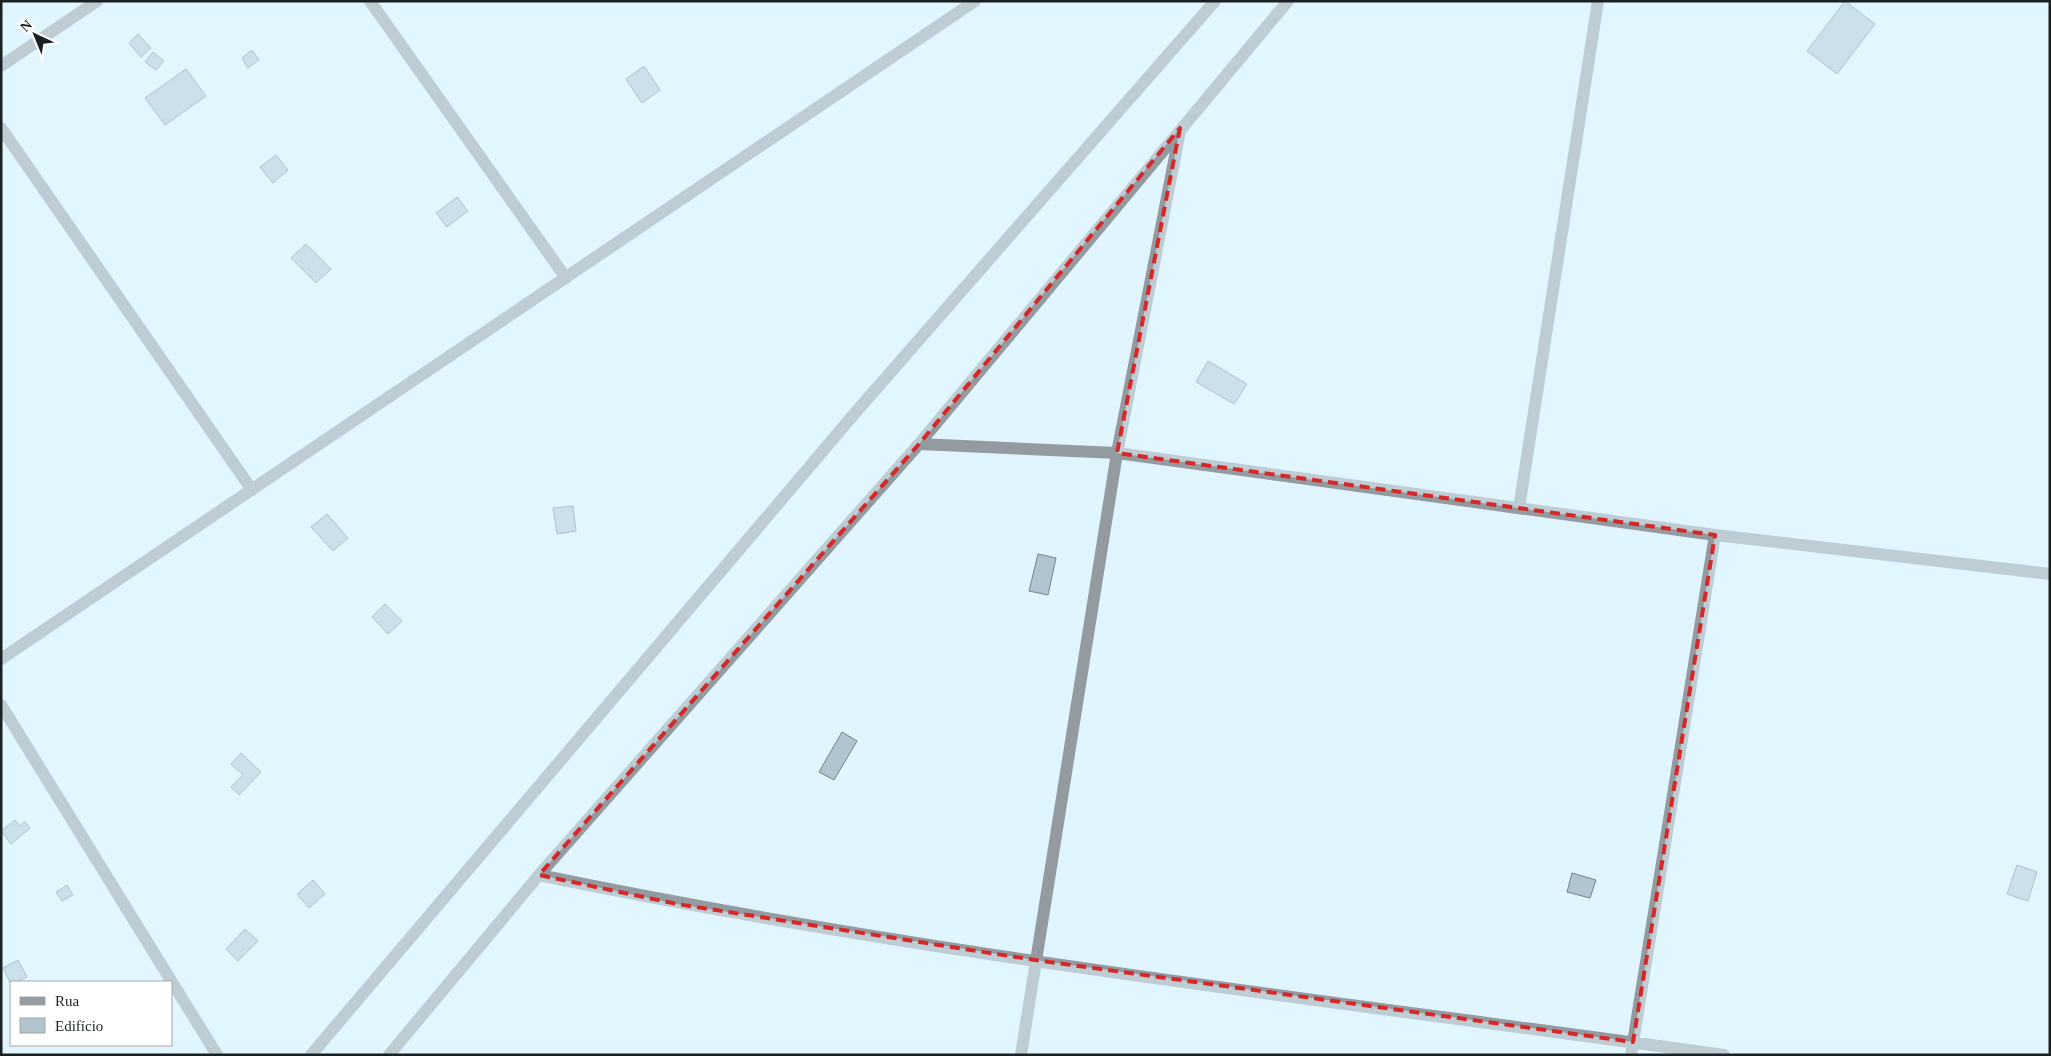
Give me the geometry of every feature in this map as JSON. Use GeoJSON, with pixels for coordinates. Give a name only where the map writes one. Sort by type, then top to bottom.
{"type":"FeatureCollection","features":[{"type":"Feature","properties":{"kind":"street"},"geometry":{"type":"LineString","coordinates":[[1,66],[97,1]]}},
{"type":"Feature","properties":{"kind":"street"},"geometry":{"type":"LineString","coordinates":[[370,1],[566,278]]}},
{"type":"Feature","properties":{"kind":"street"},"geometry":{"type":"LineString","coordinates":[[1,659],[976,1]]}},
{"type":"Feature","properties":{"kind":"street"},"geometry":{"type":"LineString","coordinates":[[311,1055],[855,413],[1216,1]]}},
{"type":"Feature","properties":{"kind":"street"},"geometry":{"type":"LineString","coordinates":[[389,1055],[539,875],[919,444],[1180,128],[1288,1]]}},
{"type":"Feature","properties":{"kind":"street"},"geometry":{"type":"LineString","coordinates":[[1519,508],[1598,1]]}},
{"type":"Feature","properties":{"kind":"street"},"geometry":{"type":"LineString","coordinates":[[1,128],[252,490]]}},
{"type":"Feature","properties":{"kind":"street"},"geometry":{"type":"LineString","coordinates":[[1021,1055],[1117,453],[1180,128]]}},
{"type":"Feature","properties":{"kind":"street"},"geometry":{"type":"LineString","coordinates":[[919,444],[1117,453],[1715,535],[2050,574]]}},
{"type":"Feature","properties":{"kind":"street"},"geometry":{"type":"LineString","coordinates":[[1632,1048],[1715,535]]}},
{"type":"Feature","properties":{"kind":"street"},"geometry":{"type":"LineString","coordinates":[[1,706],[171,981]]}},
{"type":"Feature","properties":{"kind":"street"},"geometry":{"type":"LineString","coordinates":[[539,875],[677,904],[1035,960],[1632,1048],[1724,1055]]}},
{"type":"Feature","properties":{"kind":"street"},"geometry":{"type":"LineString","coordinates":[[172,982],[217,1055]]}},
{"type":"Feature","properties":{"kind":"highlighted area"},"geometry":{"type":"Polygon","coordinates":[[[1180,128],[1117,453],[1715,535],[1633,1042],[1035,960],[677,904],[539,875],[919,444],[1180,128]]]}},
{"type":"Feature","properties":{"kind":"building"},"geometry":{"type":"Polygon","coordinates":[[[1845,1],[1875,24],[1837,74],[1807,51],[1845,1]]]}},
{"type":"Feature","properties":{"kind":"building"},"geometry":{"type":"Polygon","coordinates":[[[138,34],[151,48],[141,57],[129,43],[138,34]]]}},
{"type":"Feature","properties":{"kind":"building"},"geometry":{"type":"Polygon","coordinates":[[[252,50],[259,60],[248,68],[242,58],[252,50]]]}},
{"type":"Feature","properties":{"kind":"building"},"geometry":{"type":"Polygon","coordinates":[[[153,52],[164,61],[156,70],[145,62],[153,52]]]}},
{"type":"Feature","properties":{"kind":"building"},"geometry":{"type":"Polygon","coordinates":[[[644,66],[660,90],[642,103],[626,79],[644,66]]]}},
{"type":"Feature","properties":{"kind":"building"},"geometry":{"type":"Polygon","coordinates":[[[186,69],[206,96],[165,125],[145,98],[186,69]]]}},
{"type":"Feature","properties":{"kind":"building"},"geometry":{"type":"Polygon","coordinates":[[[276,155],[288,170],[273,183],[260,167],[276,155]]]}},
{"type":"Feature","properties":{"kind":"building"},"geometry":{"type":"Polygon","coordinates":[[[457,197],[468,211],[447,227],[436,213],[457,197]]]}},
{"type":"Feature","properties":{"kind":"building"},"geometry":{"type":"Polygon","coordinates":[[[306,244],[331,269],[316,283],[291,258],[306,244]]]}},
{"type":"Feature","properties":{"kind":"building"},"geometry":{"type":"Polygon","coordinates":[[[1208,361],[1247,384],[1234,404],[1196,382],[1208,361]]]}},
{"type":"Feature","properties":{"kind":"building"},"geometry":{"type":"Polygon","coordinates":[[[573,506],[576,531],[557,534],[553,508],[573,506]]]}},
{"type":"Feature","properties":{"kind":"building"},"geometry":{"type":"Polygon","coordinates":[[[327,514],[348,538],[333,551],[311,527],[327,514]]]}},
{"type":"Feature","properties":{"kind":"building"},"geometry":{"type":"Polygon","coordinates":[[[1038,554],[1056,558],[1048,595],[1029,591],[1038,554]]]}},
{"type":"Feature","properties":{"kind":"building"},"geometry":{"type":"Polygon","coordinates":[[[385,604],[402,621],[388,634],[372,617],[385,604]]]}},
{"type":"Feature","properties":{"kind":"building"},"geometry":{"type":"Polygon","coordinates":[[[842,732],[857,741],[834,780],[819,772],[842,732]]]}},
{"type":"Feature","properties":{"kind":"building"},"geometry":{"type":"Polygon","coordinates":[[[241,753],[261,772],[239,795],[231,787],[243,775],[231,764],[241,753]]]}},
{"type":"Feature","properties":{"kind":"building"},"geometry":{"type":"Polygon","coordinates":[[[15,820],[20,826],[25,822],[30,828],[11,844],[1,831],[15,820]]]}},
{"type":"Feature","properties":{"kind":"building"},"geometry":{"type":"Polygon","coordinates":[[[2017,865],[2037,872],[2028,901],[2007,894],[2017,865]]]}},
{"type":"Feature","properties":{"kind":"building"},"geometry":{"type":"Polygon","coordinates":[[[1572,873],[1596,880],[1590,898],[1567,892],[1572,873]]]}},
{"type":"Feature","properties":{"kind":"building"},"geometry":{"type":"Polygon","coordinates":[[[313,880],[325,894],[309,908],[297,894],[313,880]]]}},
{"type":"Feature","properties":{"kind":"building"},"geometry":{"type":"Polygon","coordinates":[[[67,885],[73,895],[62,901],[56,892],[67,885]]]}},
{"type":"Feature","properties":{"kind":"building"},"geometry":{"type":"Polygon","coordinates":[[[245,929],[258,941],[238,961],[226,949],[245,929]]]}},
{"type":"Feature","properties":{"kind":"building"},"geometry":{"type":"Polygon","coordinates":[[[18,960],[27,977],[10,982],[3,968],[18,960]]]}}]}
